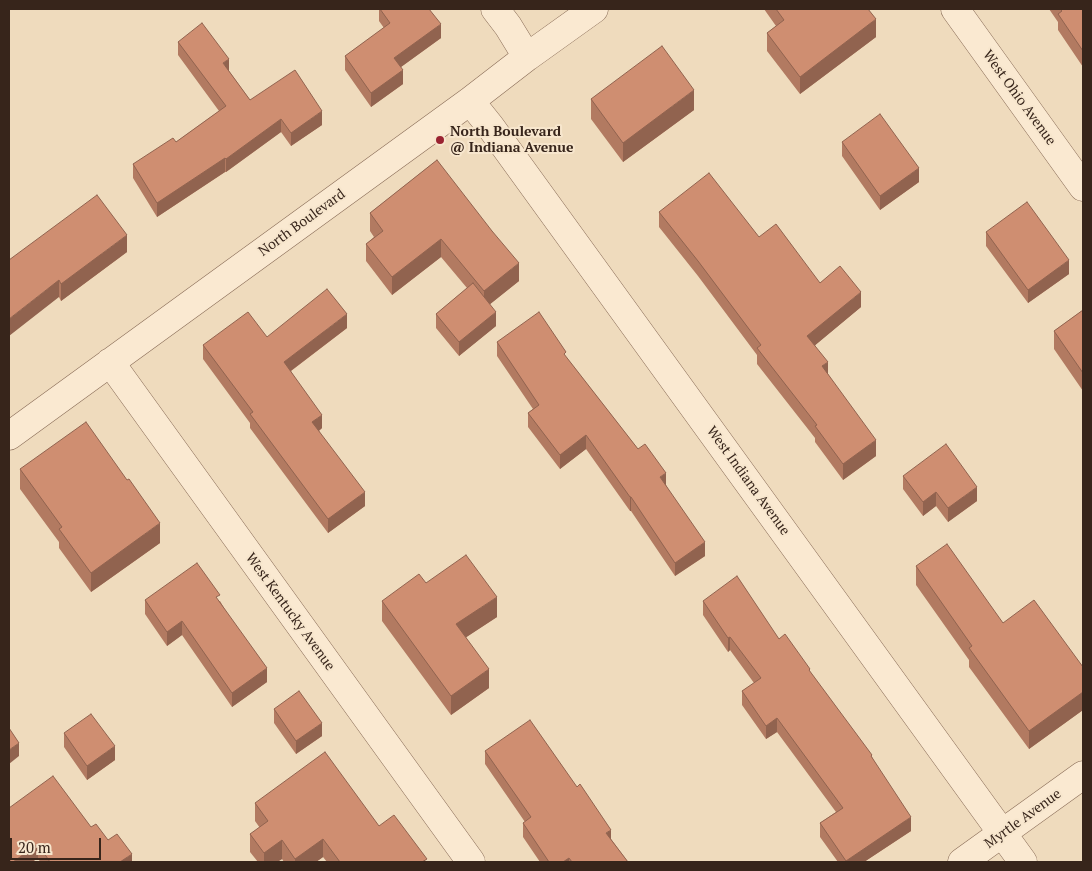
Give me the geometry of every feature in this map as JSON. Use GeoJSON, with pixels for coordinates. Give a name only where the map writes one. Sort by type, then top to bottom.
{"type":"FeatureCollection","features":[{"type":"Feature","properties":{"kind":"street"},"geometry":{"type":"LineString","coordinates":[[495,9],[528,57]]}},
{"type":"Feature","properties":{"kind":"street","name":"North Boulevard"},"geometry":{"type":"LineString","coordinates":[[9,436],[594,9]]}},
{"type":"Feature","properties":{"kind":"street","name":"West Ohio Avenue"},"geometry":{"type":"LineString","coordinates":[[954,9],[1083,187]]}},
{"type":"Feature","properties":{"kind":"street","name":"West Indiana Avenue"},"geometry":{"type":"LineString","coordinates":[[470,101],[1023,862]]}},
{"type":"Feature","properties":{"kind":"street","name":"West Kentucky Avenue"},"geometry":{"type":"LineString","coordinates":[[110,362],[471,862]]}},
{"type":"Feature","properties":{"kind":"street","name":"Myrtle Avenue"},"geometry":{"type":"LineString","coordinates":[[962,862],[1083,775]]}},
{"type":"Feature","properties":{"kind":"building"},"geometry":{"type":"Polygon","coordinates":[[[380,9],[429,9],[441,24],[394,58],[403,70],[371,93],[345,56],[390,23],[380,9]]]}},
{"type":"Feature","properties":{"kind":"building"},"geometry":{"type":"Polygon","coordinates":[[[776,9],[868,9],[876,19],[800,77],[767,33],[784,20],[776,9]]]}},
{"type":"Feature","properties":{"kind":"building"},"geometry":{"type":"Polygon","coordinates":[[[1060,9],[1083,9],[1083,51],[1058,14],[1062,11],[1060,9]]]}},
{"type":"Feature","properties":{"kind":"building"},"geometry":{"type":"Polygon","coordinates":[[[202,23],[229,59],[223,63],[250,100],[295,70],[322,111],[291,133],[281,119],[226,159],[157,203],[133,164],[173,138],[176,142],[226,106],[178,42],[202,23]]]}},
{"type":"Feature","properties":{"kind":"building"},"geometry":{"type":"Polygon","coordinates":[[[662,46],[694,90],[623,143],[591,99],[662,46]]]}},
{"type":"Feature","properties":{"kind":"building"},"geometry":{"type":"Polygon","coordinates":[[[880,114],[919,168],[880,196],[842,142],[880,114]]]}},
{"type":"Feature","properties":{"kind":"building"},"geometry":{"type":"Polygon","coordinates":[[[437,160],[519,263],[484,291],[441,239],[392,277],[366,244],[383,231],[370,213],[437,160]]]}},
{"type":"Feature","properties":{"kind":"building"},"geometry":{"type":"Polygon","coordinates":[[[709,173],[759,237],[776,224],[820,283],[840,266],[861,292],[807,336],[828,362],[822,366],[876,440],[843,464],[815,426],[817,425],[757,348],[761,345],[659,212],[709,173]]]}},
{"type":"Feature","properties":{"kind":"building"},"geometry":{"type":"Polygon","coordinates":[[[97,195],[127,235],[61,284],[59,280],[9,319],[9,260],[97,195]]]}},
{"type":"Feature","properties":{"kind":"building"},"geometry":{"type":"Polygon","coordinates":[[[1027,202],[1069,260],[1028,290],[986,232],[1027,202]]]}},
{"type":"Feature","properties":{"kind":"building"},"geometry":{"type":"Polygon","coordinates":[[[473,283],[496,312],[459,342],[436,314],[473,283]]]}},
{"type":"Feature","properties":{"kind":"building"},"geometry":{"type":"Polygon","coordinates":[[[327,289],[347,314],[284,362],[322,415],[312,422],[365,492],[328,519],[250,414],[253,412],[203,345],[248,312],[267,337],[327,289]]]}},
{"type":"Feature","properties":{"kind":"building"},"geometry":{"type":"Polygon","coordinates":[[[1083,310],[1083,373],[1054,331],[1083,310]]]}},
{"type":"Feature","properties":{"kind":"building"},"geometry":{"type":"Polygon","coordinates":[[[539,312],[566,352],[564,354],[638,449],[645,444],[666,473],[660,477],[705,542],[675,563],[631,497],[586,435],[560,455],[528,413],[539,405],[497,342],[539,312]]]}},
{"type":"Feature","properties":{"kind":"building"},"geometry":{"type":"Polygon","coordinates":[[[86,422],[160,523],[91,573],[59,529],[62,527],[20,469],[86,422]]]}},
{"type":"Feature","properties":{"kind":"building"},"geometry":{"type":"Polygon","coordinates":[[[946,444],[977,487],[948,508],[936,492],[923,502],[903,476],[946,444]]]}},
{"type":"Feature","properties":{"kind":"building"},"geometry":{"type":"Polygon","coordinates":[[[947,544],[1003,623],[1034,600],[1083,667],[1083,692],[1029,731],[969,648],[972,646],[916,566],[947,544]]]}},
{"type":"Feature","properties":{"kind":"building"},"geometry":{"type":"Polygon","coordinates":[[[466,555],[497,597],[456,624],[489,669],[451,696],[382,601],[419,574],[426,583],[466,555]]]}},
{"type":"Feature","properties":{"kind":"building"},"geometry":{"type":"Polygon","coordinates":[[[197,563],[220,595],[216,597],[267,668],[232,693],[182,621],[167,632],[145,600],[197,563]]]}},
{"type":"Feature","properties":{"kind":"building"},"geometry":{"type":"Polygon","coordinates":[[[737,576],[779,639],[785,634],[809,670],[872,755],[911,817],[846,861],[820,823],[843,808],[777,718],[766,726],[742,691],[761,678],[730,637],[728,638],[703,601],[737,576]]]}},
{"type":"Feature","properties":{"kind":"building"},"geometry":{"type":"Polygon","coordinates":[[[299,691],[322,723],[296,741],[274,709],[299,691]]]}},
{"type":"Feature","properties":{"kind":"building"},"geometry":{"type":"Polygon","coordinates":[[[91,714],[115,746],[87,766],[64,733],[91,714]]]}},
{"type":"Feature","properties":{"kind":"building"},"geometry":{"type":"Polygon","coordinates":[[[530,720],[577,787],[580,784],[611,830],[606,833],[628,862],[572,862],[569,858],[563,862],[549,862],[523,823],[531,817],[485,751],[530,720]]]}},
{"type":"Feature","properties":{"kind":"building"},"geometry":{"type":"Polygon","coordinates":[[[9,728],[19,743],[9,750],[9,728]]]}},
{"type":"Feature","properties":{"kind":"building"},"geometry":{"type":"Polygon","coordinates":[[[325,752],[379,826],[394,815],[427,859],[422,862],[340,862],[323,839],[295,859],[282,840],[264,853],[250,834],[268,821],[255,803],[325,752]]]}},
{"type":"Feature","properties":{"kind":"building"},"geometry":{"type":"Polygon","coordinates":[[[53,776],[91,827],[96,824],[108,840],[117,834],[132,854],[120,862],[50,862],[38,844],[11,862],[9,859],[9,808],[53,776]]]}},
{"type":"Feature","properties":{"kind":"place","name":"North Boulevard @ Indiana Avenue"},"geometry":{"type":"Point","coordinates":[440,140]}}]}
